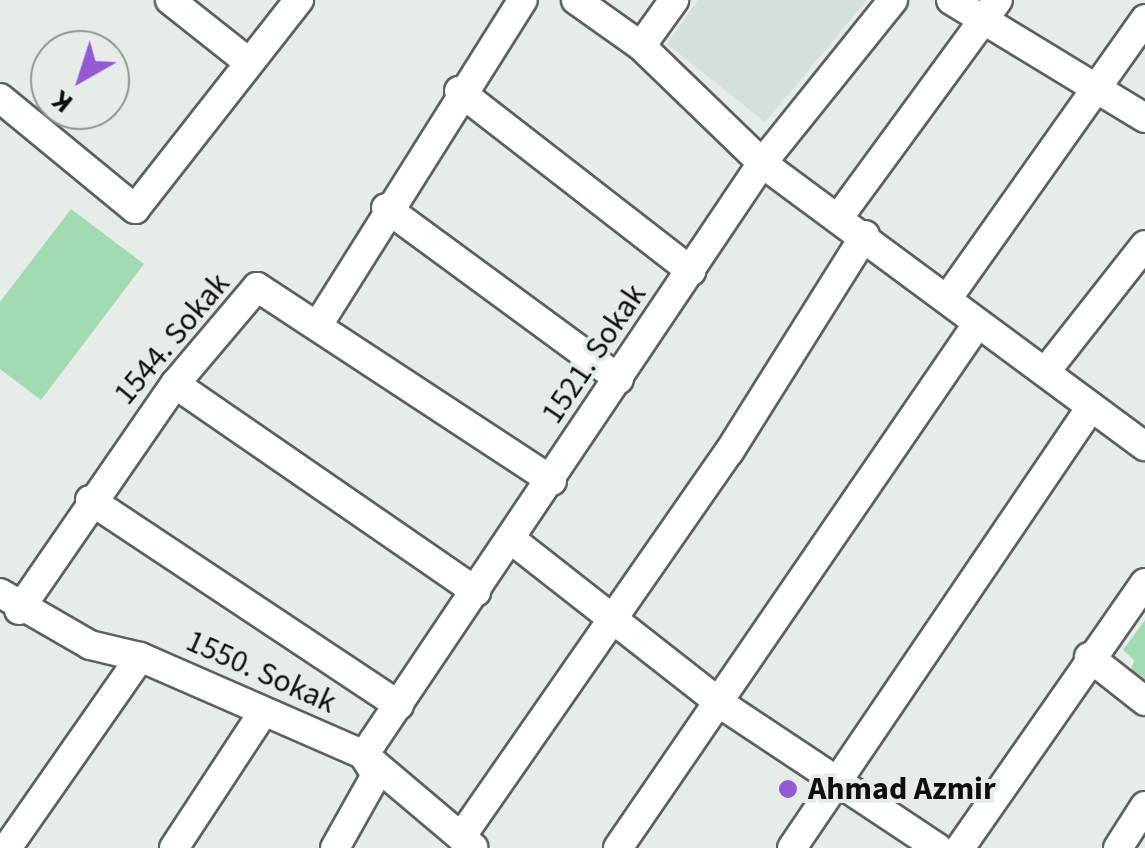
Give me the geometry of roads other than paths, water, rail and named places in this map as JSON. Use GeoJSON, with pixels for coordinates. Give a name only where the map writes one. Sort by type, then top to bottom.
{"type":"FeatureCollection","features":[{"type":"Feature","properties":{"kind":"street"},"geometry":{"type":"LineString","coordinates":[[170,0],[247,61]]}},
{"type":"Feature","properties":{"kind":"street"},"geometry":{"type":"LineString","coordinates":[[0,98],[135,209],[247,61],[299,0]]}},
{"type":"Feature","properties":{"kind":"street"},"geometry":{"type":"LineString","coordinates":[[523,0],[459,91],[318,325],[552,481]]}},
{"type":"Feature","properties":{"kind":"street"},"geometry":{"type":"LineString","coordinates":[[576,0],[641,46],[762,163],[865,235],[976,326],[1046,371],[1145,446]]}},
{"type":"Feature","properties":{"kind":"street"},"geometry":{"type":"LineString","coordinates":[[641,46],[674,0]]}},
{"type":"Feature","properties":{"kind":"street","name":"1521. Sokak"},"geometry":{"type":"LineString","coordinates":[[364,755],[552,481],[762,163],[892,0]]}},
{"type":"Feature","properties":{"kind":"street"},"geometry":{"type":"LineString","coordinates":[[951,0],[991,10],[1145,118]]}},
{"type":"Feature","properties":{"kind":"street"},"geometry":{"type":"LineString","coordinates":[[839,217],[991,10]]}},
{"type":"Feature","properties":{"kind":"street"},"geometry":{"type":"LineString","coordinates":[[947,299],[1145,19]]}},
{"type":"Feature","properties":{"kind":"street"},"geometry":{"type":"LineString","coordinates":[[459,91],[691,271]]}},
{"type":"Feature","properties":{"kind":"street"},"geometry":{"type":"LineString","coordinates":[[386,208],[619,379]]}},
{"type":"Feature","properties":{"kind":"street"},"geometry":{"type":"LineString","coordinates":[[468,843],[865,235]]}},
{"type":"Feature","properties":{"kind":"street"},"geometry":{"type":"LineString","coordinates":[[1046,371],[1145,246]]}},
{"type":"Feature","properties":{"kind":"street","name":"1544. Sokak"},"geometry":{"type":"LineString","coordinates":[[9,602],[175,384],[257,287],[318,325]]}},
{"type":"Feature","properties":{"kind":"street"},"geometry":{"type":"LineString","coordinates":[[618,848],[721,704],[976,326]]}},
{"type":"Feature","properties":{"kind":"street"},"geometry":{"type":"LineString","coordinates":[[175,384],[476,592]]}},
{"type":"Feature","properties":{"kind":"street"},"geometry":{"type":"LineString","coordinates":[[792,848],[844,779],[1091,407]]}},
{"type":"Feature","properties":{"kind":"street"},"geometry":{"type":"LineString","coordinates":[[90,500],[400,705]]}},
{"type":"Feature","properties":{"kind":"street"},"geometry":{"type":"LineString","coordinates":[[512,540],[721,704],[844,779],[938,848]]}},
{"type":"Feature","properties":{"kind":"street"},"geometry":{"type":"LineString","coordinates":[[960,848],[1089,657],[1145,583]]}},
{"type":"Feature","properties":{"kind":"street","name":"1550. Sokak"},"geometry":{"type":"LineString","coordinates":[[9,602],[90,646],[140,656],[262,714],[364,755],[468,843]]}},
{"type":"Feature","properties":{"kind":"street"},"geometry":{"type":"LineString","coordinates":[[10,847],[140,656]]}},
{"type":"Feature","properties":{"kind":"street"},"geometry":{"type":"LineString","coordinates":[[1089,657],[1145,701]]}},
{"type":"Feature","properties":{"kind":"street"},"geometry":{"type":"LineString","coordinates":[[174,848],[262,714]]}},
{"type":"Feature","properties":{"kind":"street"},"geometry":{"type":"LineString","coordinates":[[335,848],[376,776],[364,755]]}},
{"type":"Feature","properties":{"kind":"street"},"geometry":{"type":"LineString","coordinates":[[1118,848],[1145,806]]}},
{"type":"Feature","properties":{"kind":"place","name":"Ahmad Azmir"},"geometry":{"type":"Point","coordinates":[788,789]}}]}
